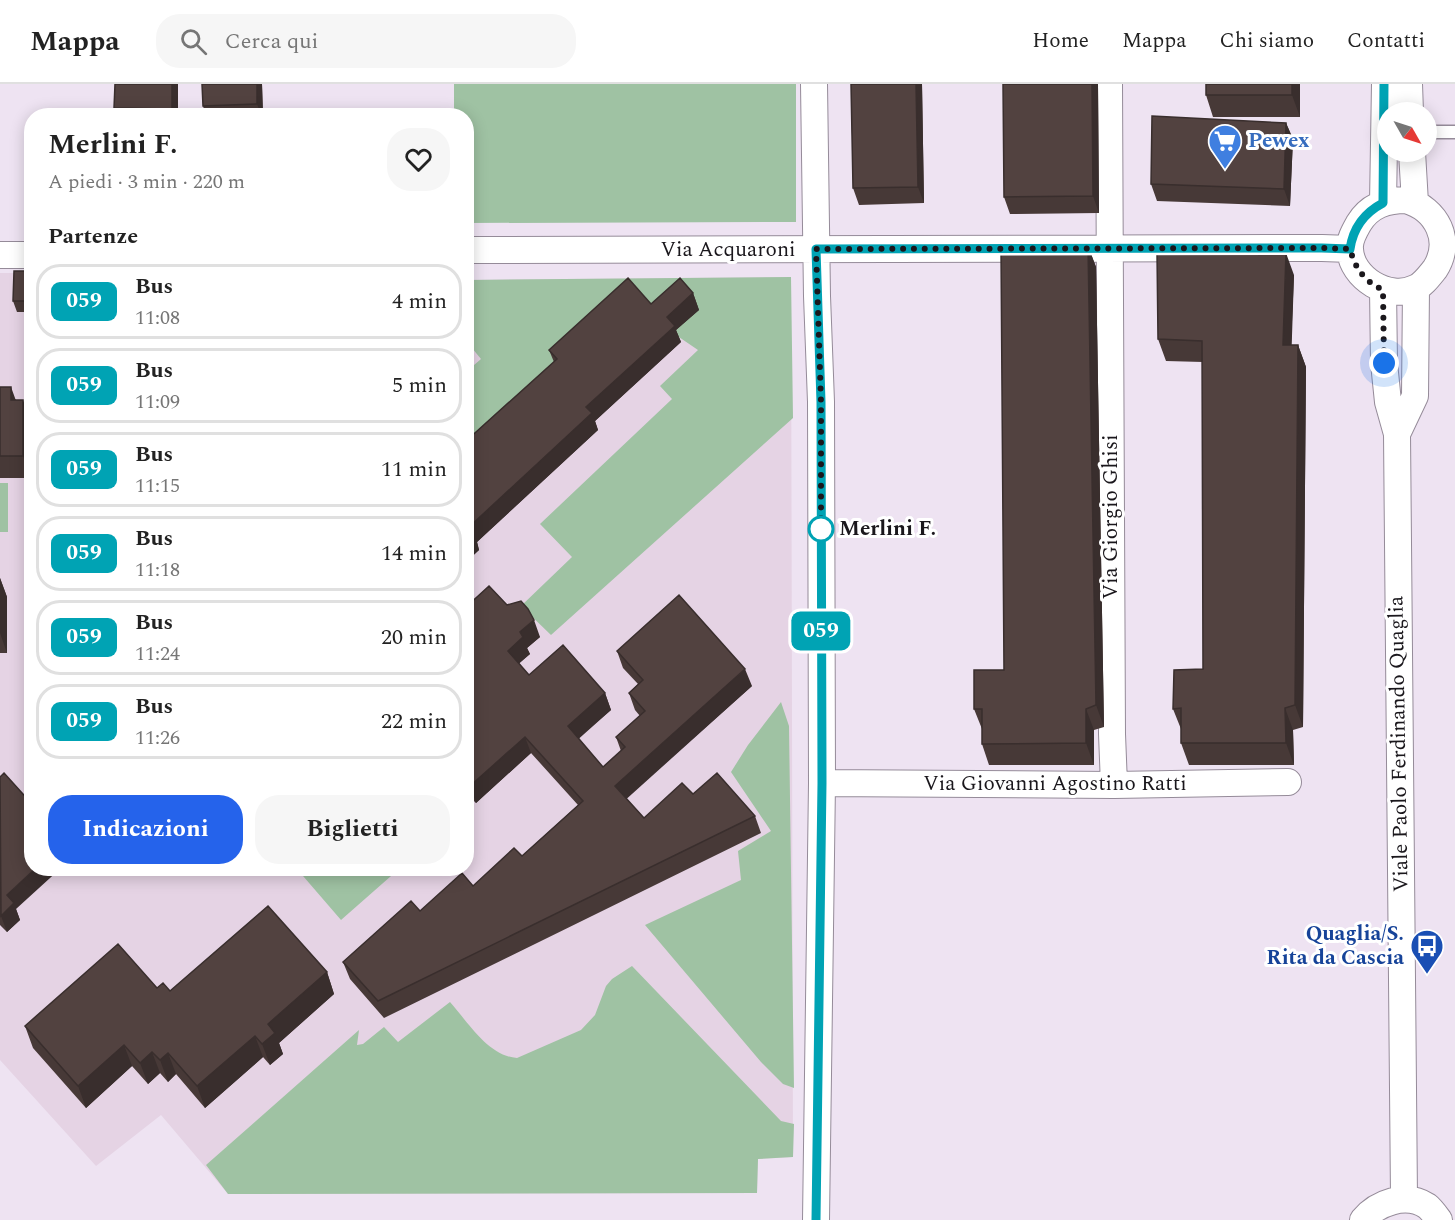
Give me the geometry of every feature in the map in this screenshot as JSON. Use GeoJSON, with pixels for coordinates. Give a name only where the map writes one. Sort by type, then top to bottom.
{"type":"FeatureCollection","features":[{"type":"Feature","properties":{"kind":"street"},"geometry":{"type":"LineString","coordinates":[[814,84],[821,402],[822,783],[816,1217]]}},
{"type":"Feature","properties":{"kind":"street","name":"Via Giorgio Ghisi"},"geometry":{"type":"LineString","coordinates":[[1110,84],[1114,785]]}},
{"type":"Feature","properties":{"kind":"street"},"geometry":{"type":"LineString","coordinates":[[1383,203],[1384,84]]}},
{"type":"Feature","properties":{"kind":"street"},"geometry":{"type":"LineString","coordinates":[[1409,84],[1410,102]]}},
{"type":"Feature","properties":{"kind":"street"},"geometry":{"type":"LineString","coordinates":[[1413,162],[1415,203]]}},
{"type":"Feature","properties":{"kind":"street"},"geometry":{"type":"LineString","coordinates":[[1399,200],[1415,203],[1427,209],[1449,244],[1435,268],[1416,288],[1404,291],[1383,290],[1374,286],[1355,265],[1350,249],[1356,230],[1370,210],[1383,203],[1399,200]]}},
{"type":"Feature","properties":{"kind":"street","name":"Via Acquaroni"},"geometry":{"type":"LineString","coordinates":[[474,250],[1350,249]]}},
{"type":"Feature","properties":{"kind":"street"},"geometry":{"type":"LineString","coordinates":[[0,255],[24,255]]}},
{"type":"Feature","properties":{"kind":"street","name":"Viale Paolo Ferdinando Quaglia"},"geometry":{"type":"LineString","coordinates":[[1397,435],[1415,396],[1416,288]]}},
{"type":"Feature","properties":{"kind":"street","name":"Viale Paolo Ferdinando Quaglia"},"geometry":{"type":"LineString","coordinates":[[1383,290],[1384,363],[1388,402],[1397,435],[1404,1198]]}},
{"type":"Feature","properties":{"kind":"street","name":"Via Giovanni Agostino Ratti"},"geometry":{"type":"LineString","coordinates":[[822,783],[1114,785],[1288,782]]}},
{"type":"Feature","properties":{"kind":"street"},"geometry":{"type":"LineString","coordinates":[[1363,1220],[1380,1205],[1404,1198],[1426,1205],[1439,1220]]}},
{"type":"Feature","properties":{"kind":"lane"},"geometry":{"type":"LineString","coordinates":[[1437,132],[1455,132]]}},
{"type":"Feature","properties":{"kind":"shaded area"},"geometry":{"type":"Polygon","coordinates":[[[0,273],[24,273],[24,876],[474,876],[474,280],[791,277],[793,1157],[758,1159],[757,1193],[228,1194],[161,1115],[96,1166],[0,1060],[0,273]]]}},
{"type":"Feature","properties":{"kind":"green space"},"geometry":{"type":"Polygon","coordinates":[[[454,84],[796,84],[796,222],[474,223],[474,108],[454,108],[454,84]]]}},
{"type":"Feature","properties":{"kind":"green space"},"geometry":{"type":"Polygon","coordinates":[[[791,277],[793,418],[551,635],[521,606],[572,557],[540,524],[672,399],[660,386],[698,350],[673,333],[474,441],[474,365],[481,359],[474,350],[474,280],[791,277]]]}},
{"type":"Feature","properties":{"kind":"green space"},"geometry":{"type":"Polygon","coordinates":[[[0,483],[8,483],[8,532],[0,532],[0,483]]]}},
{"type":"Feature","properties":{"kind":"green space"},"geometry":{"type":"Polygon","coordinates":[[[781,702],[789,726],[794,1088],[783,1084],[761,1062],[645,925],[741,880],[738,851],[771,831],[731,772],[748,745],[781,702]]]}},
{"type":"Feature","properties":{"kind":"green space"},"geometry":{"type":"Polygon","coordinates":[[[303,876],[391,876],[341,920],[303,876]]]}},
{"type":"Feature","properties":{"kind":"green space"},"geometry":{"type":"Polygon","coordinates":[[[632,966],[781,1121],[794,1124],[793,1157],[758,1159],[757,1193],[228,1194],[206,1165],[359,1030],[357,1045],[363,1044],[384,1027],[398,1042],[450,1002],[488,1045],[507,1056],[517,1058],[581,1030],[595,1015],[606,986],[612,979],[632,966]]]}},
{"type":"Feature","properties":{"kind":"building"},"geometry":{"type":"Polygon","coordinates":[[[115,84],[172,84],[172,108],[114,108],[115,84]]]}},
{"type":"Feature","properties":{"kind":"building"},"geometry":{"type":"Polygon","coordinates":[[[202,84],[257,84],[257,104],[203,106],[202,84]]]}},
{"type":"Feature","properties":{"kind":"building"},"geometry":{"type":"Polygon","coordinates":[[[851,84],[916,84],[918,187],[853,188],[851,84]]]}},
{"type":"Feature","properties":{"kind":"building"},"geometry":{"type":"Polygon","coordinates":[[[1003,84],[1092,84],[1093,196],[1004,197],[1003,84]]]}},
{"type":"Feature","properties":{"kind":"building"},"geometry":{"type":"Polygon","coordinates":[[[1206,84],[1292,84],[1292,95],[1206,95],[1206,84]]]}},
{"type":"Feature","properties":{"kind":"building","name":"Pewex"},"geometry":{"type":"Polygon","coordinates":[[[1152,116],[1286,123],[1284,189],[1151,184],[1152,116]]]}},
{"type":"Feature","properties":{"kind":"building"},"geometry":{"type":"Polygon","coordinates":[[[1088,246],[1096,705],[1086,709],[1086,743],[982,744],[982,709],[974,709],[974,670],[1004,670],[1001,248],[1088,246]]]}},
{"type":"Feature","properties":{"kind":"building"},"geometry":{"type":"Polygon","coordinates":[[[1157,253],[1286,253],[1283,345],[1298,345],[1295,705],[1285,708],[1286,743],[1181,743],[1181,708],[1173,709],[1174,670],[1203,669],[1202,341],[1158,339],[1157,253]]]}},
{"type":"Feature","properties":{"kind":"building"},"geometry":{"type":"Polygon","coordinates":[[[14,271],[24,271],[24,301],[13,301],[14,271]]]}},
{"type":"Feature","properties":{"kind":"building"},"geometry":{"type":"Polygon","coordinates":[[[628,278],[651,304],[680,278],[693,293],[667,317],[675,326],[586,407],[592,413],[474,522],[474,434],[557,359],[549,350],[628,278]]]}},
{"type":"Feature","properties":{"kind":"building"},"geometry":{"type":"Polygon","coordinates":[[[0,387],[11,387],[11,400],[23,400],[23,456],[0,456],[0,387]]]}},
{"type":"Feature","properties":{"kind":"building"},"geometry":{"type":"Polygon","coordinates":[[[489,586],[507,605],[521,601],[528,609],[534,620],[520,632],[523,637],[508,651],[529,675],[563,645],[605,693],[568,726],[603,767],[625,747],[616,737],[645,711],[629,693],[643,680],[617,651],[679,595],[745,669],[615,786],[644,818],[682,783],[693,794],[717,773],[755,816],[378,1001],[343,962],[411,901],[420,911],[459,876],[465,876],[473,886],[514,848],[522,856],[583,801],[525,737],[474,782],[474,600],[489,586]]]}},
{"type":"Feature","properties":{"kind":"building"},"geometry":{"type":"Polygon","coordinates":[[[4,773],[24,795],[24,876],[27,876],[7,895],[14,903],[1,916],[0,777],[4,773]]]}},
{"type":"Feature","properties":{"kind":"building"},"geometry":{"type":"Polygon","coordinates":[[[268,906],[327,972],[268,1024],[275,1033],[262,1044],[255,1036],[197,1086],[168,1053],[160,1060],[152,1052],[140,1063],[124,1045],[78,1086],[25,1026],[118,944],[157,988],[163,983],[170,991],[268,906]]]}},
{"type":"Feature","properties":{"kind":"bus line","name":"059"},"geometry":{"type":"LineString","coordinates":[[816,1220],[822,783],[821,402],[816,249],[1350,249],[1356,230],[1364,216],[1383,203],[1384,84]]}},
{"type":"Feature","properties":{"kind":"place","name":"Pewex"},"geometry":{"type":"Point","coordinates":[1225,170]}},
{"type":"Feature","properties":{"kind":"place","name":"Merlini F."},"geometry":{"type":"Point","coordinates":[821,529]}},
{"type":"Feature","properties":{"kind":"place","name":"Quaglia/S. Rita da Cascia"},"geometry":{"type":"Point","coordinates":[1427,975]}},
{"type":"Feature","properties":{"kind":"route"},"geometry":{"type":"LineString","coordinates":[[821,529],[821,402],[816,249],[1350,249],[1355,265],[1361,274],[1367,281],[1383,290],[1384,363]]}}]}
